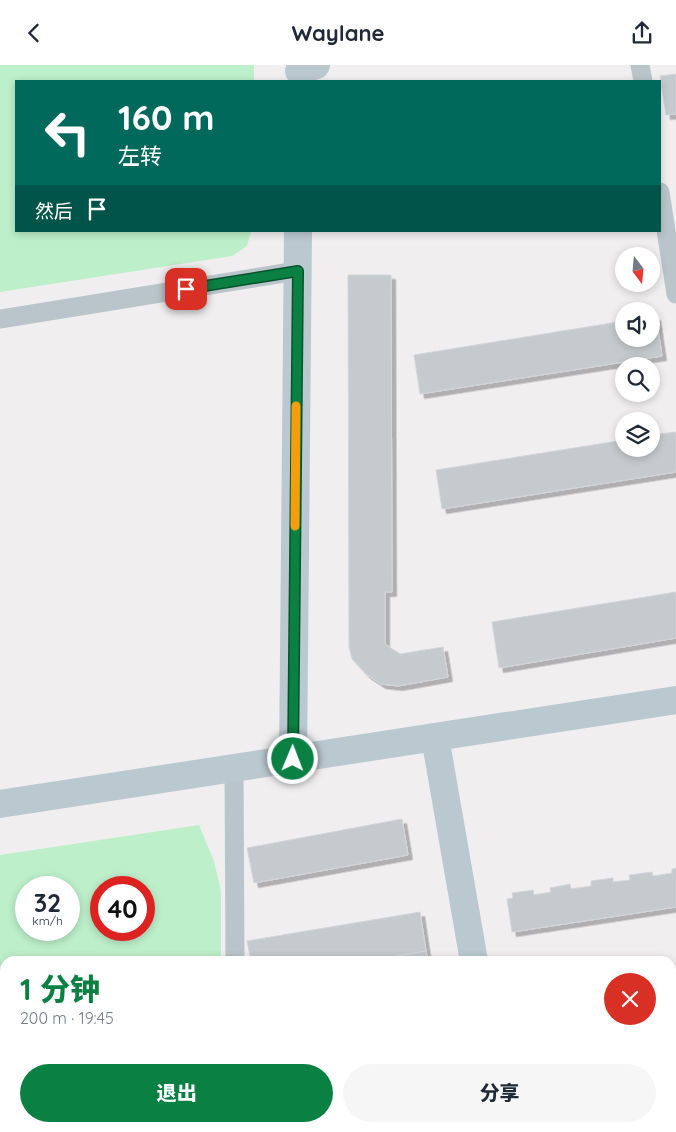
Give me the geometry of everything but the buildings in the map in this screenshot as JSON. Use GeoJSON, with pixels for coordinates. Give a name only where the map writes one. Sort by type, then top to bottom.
{"type":"FeatureCollection","features":[{"type":"Feature","properties":{"kind":"street"},"geometry":{"type":"LineString","coordinates":[[640,65],[643,80]]}},
{"type":"Feature","properties":{"kind":"street"},"geometry":{"type":"LineString","coordinates":[[661,198],[676,294]]}},
{"type":"Feature","properties":{"kind":"street"},"geometry":{"type":"LineString","coordinates":[[293,759],[298,232]]}},
{"type":"Feature","properties":{"kind":"street"},"geometry":{"type":"LineString","coordinates":[[0,319],[298,271]]}},
{"type":"Feature","properties":{"kind":"street"},"geometry":{"type":"LineString","coordinates":[[0,805],[234,767],[676,700]]}},
{"type":"Feature","properties":{"kind":"street"},"geometry":{"type":"LineString","coordinates":[[435,737],[473,956]]}},
{"type":"Feature","properties":{"kind":"street"},"geometry":{"type":"LineString","coordinates":[[234,767],[234,956]]}},
{"type":"Feature","properties":{"kind":"green space"},"geometry":{"type":"Polygon","coordinates":[[[0,65],[254,65],[254,80],[15,80],[15,232],[251,232],[247,246],[232,256],[0,292],[0,65]]]}},
{"type":"Feature","properties":{"kind":"green space"},"geometry":{"type":"Polygon","coordinates":[[[199,825],[214,861],[221,891],[221,956],[0,956],[0,855],[199,825]]]}},
{"type":"Feature","properties":{"kind":"slow traffic"},"geometry":{"type":"LineString","coordinates":[[295,526],[296,406]]}},
{"type":"Feature","properties":{"kind":"route"},"geometry":{"type":"LineString","coordinates":[[186,289],[298,271],[293,759]]}}]}
